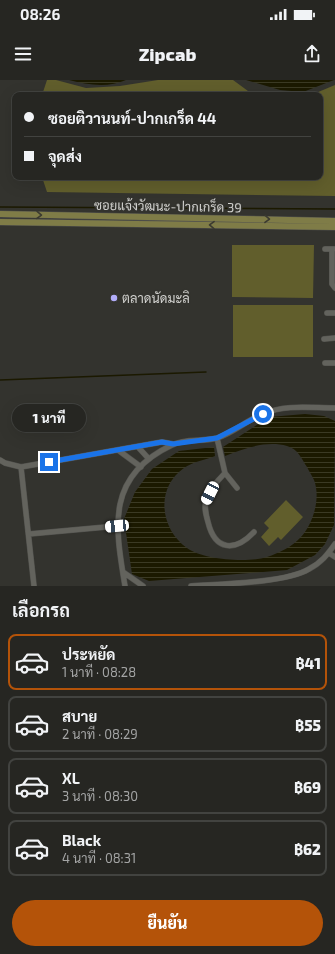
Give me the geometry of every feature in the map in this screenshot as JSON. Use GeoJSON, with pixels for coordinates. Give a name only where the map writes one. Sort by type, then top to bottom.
{"type":"FeatureCollection","features":[{"type":"Feature","properties":{"kind":"main road","name":"ซอยแจ้งวัฒนะ-ปากเกร็ด 39"},"geometry":{"type":"LineString","coordinates":[[0,214],[335,221]]}},
{"type":"Feature","properties":{"kind":"main road","name":"ซอยแจ้งวัฒนะ-ปากเกร็ด 39"},"geometry":{"type":"LineString","coordinates":[[0,222],[335,227]]}},
{"type":"Feature","properties":{"kind":"street"},"geometry":{"type":"LineString","coordinates":[[325,249],[333,249],[332,284],[335,288]]}},
{"type":"Feature","properties":{"kind":"street"},"geometry":{"type":"LineString","coordinates":[[327,314],[335,313]]}},
{"type":"Feature","properties":{"kind":"street"},"geometry":{"type":"LineString","coordinates":[[324,339],[335,338]]}},
{"type":"Feature","properties":{"kind":"street"},"geometry":{"type":"LineString","coordinates":[[325,363],[335,363]]}},
{"type":"Feature","properties":{"kind":"street"},"geometry":{"type":"LineString","coordinates":[[0,460],[21,467],[162,442],[173,444],[217,438],[263,414],[282,408],[332,408],[335,412]]}},
{"type":"Feature","properties":{"kind":"street"},"geometry":{"type":"LineString","coordinates":[[217,438],[224,472],[237,488]]}},
{"type":"Feature","properties":{"kind":"street"},"geometry":{"type":"LineString","coordinates":[[125,586],[118,550],[117,526],[119,503],[125,486],[141,467],[149,459],[173,444]]}},
{"type":"Feature","properties":{"kind":"street"},"geometry":{"type":"LineString","coordinates":[[138,447],[149,459]]}},
{"type":"Feature","properties":{"kind":"street"},"geometry":{"type":"LineString","coordinates":[[118,450],[141,467]]}},
{"type":"Feature","properties":{"kind":"street"},"geometry":{"type":"LineString","coordinates":[[21,467],[34,586]]}},
{"type":"Feature","properties":{"kind":"street"},"geometry":{"type":"LineString","coordinates":[[224,472],[214,484],[206,501],[205,513],[213,538],[224,545],[232,546],[244,542],[254,532]]}},
{"type":"Feature","properties":{"kind":"street"},"geometry":{"type":"LineString","coordinates":[[29,534],[117,526]]}},
{"type":"Feature","properties":{"kind":"street"},"geometry":{"type":"LineString","coordinates":[[191,586],[290,576],[308,570],[324,560],[335,544]]}},
{"type":"Feature","properties":{"kind":"street"},"geometry":{"type":"LineString","coordinates":[[328,553],[335,557]]}},
{"type":"Feature","properties":{"kind":"street"},"geometry":{"type":"LineString","coordinates":[[123,572],[143,586]]}},
{"type":"Feature","properties":{"kind":"shaded area"},"geometry":{"type":"Polygon","coordinates":[[[47,80],[56,80],[86,88],[120,86],[158,80],[233,80],[248,91],[269,92],[43,92],[47,80]]]}},
{"type":"Feature","properties":{"kind":"shaded area"},"geometry":{"type":"Polygon","coordinates":[[[69,80],[126,80],[119,83],[98,85],[69,80]]]}},
{"type":"Feature","properties":{"kind":"shaded area"},"geometry":{"type":"Polygon","coordinates":[[[246,80],[334,80],[303,92],[280,90],[246,80]]]}},
{"type":"Feature","properties":{"kind":"shaded area"},"geometry":{"type":"Polygon","coordinates":[[[335,85],[335,196],[47,192],[43,180],[323,180],[323,92],[318,92],[335,85]]]}},
{"type":"Feature","properties":{"kind":"shaded area"},"geometry":{"type":"Polygon","coordinates":[[[232,245],[314,245],[313,298],[232,297],[232,245]]]}},
{"type":"Feature","properties":{"kind":"shaded area"},"geometry":{"type":"Polygon","coordinates":[[[233,305],[313,305],[313,357],[233,357],[233,305]]]}},
{"type":"Feature","properties":{"kind":"shaded area"},"geometry":{"type":"Polygon","coordinates":[[[305,414],[324,416],[335,421],[334,525],[325,544],[315,555],[287,570],[149,581],[132,574],[124,519],[135,492],[152,469],[179,451],[214,447],[215,456],[187,466],[175,476],[168,486],[164,508],[167,520],[171,530],[178,540],[187,548],[194,552],[214,558],[249,560],[267,557],[294,544],[309,525],[315,510],[317,495],[314,480],[299,454],[291,447],[271,444],[255,446],[225,456],[223,447],[269,417],[305,414]]]}},
{"type":"Feature","properties":{"kind":"shaded area"},"geometry":{"type":"Polygon","coordinates":[[[286,500],[303,517],[281,540],[278,537],[269,546],[261,537],[269,528],[264,523],[286,500]]]}},
{"type":"Feature","properties":{"kind":"waterway"},"geometry":{"type":"LineString","coordinates":[[0,207],[335,209]]}},
{"type":"Feature","properties":{"kind":"waterway"},"geometry":{"type":"LineString","coordinates":[[0,380],[206,372]]}},
{"type":"Feature","properties":{"kind":"place","name":"ตลาดนัดมะลิ"},"geometry":{"type":"Point","coordinates":[114,298]}},
{"type":"Feature","properties":{"kind":"route"},"geometry":{"type":"LineString","coordinates":[[49,462],[162,442],[173,444],[217,438],[263,414]]}}]}
